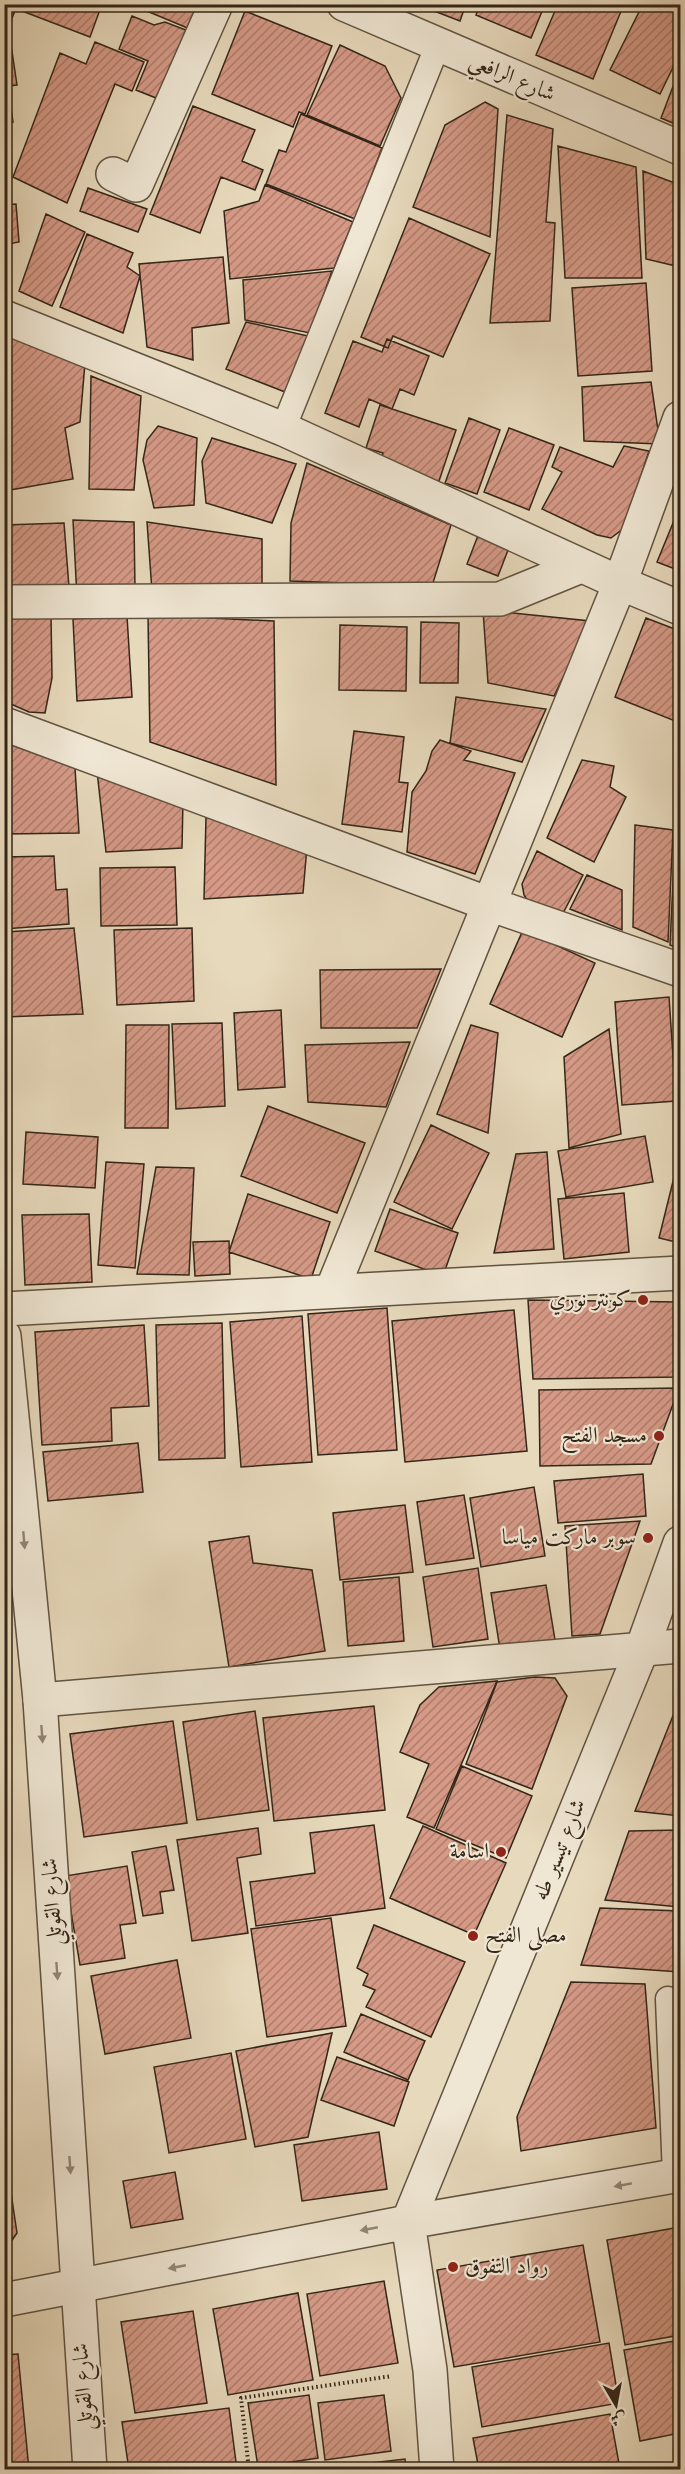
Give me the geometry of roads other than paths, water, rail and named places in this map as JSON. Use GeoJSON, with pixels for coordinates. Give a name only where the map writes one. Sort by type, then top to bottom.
{"type":"FeatureCollection","features":[{"type":"Feature","properties":{"kind":"street"},"geometry":{"type":"LineString","coordinates":[[113,174],[136,185],[216,4]]}},
{"type":"Feature","properties":{"kind":"street","name":"شارع الرافعي"},"geometry":{"type":"LineString","coordinates":[[344,4],[437,46],[681,148]]}},
{"type":"Feature","properties":{"kind":"street"},"geometry":{"type":"LineString","coordinates":[[4,317],[283,429],[581,566],[681,608]]}},
{"type":"Feature","properties":{"kind":"street"},"geometry":{"type":"LineString","coordinates":[[332,1290],[620,583],[681,418]]}},
{"type":"Feature","properties":{"kind":"street"},"geometry":{"type":"LineString","coordinates":[[4,602],[500,599],[581,566]]}},
{"type":"Feature","properties":{"kind":"street"},"geometry":{"type":"LineString","coordinates":[[4,724],[489,904],[681,970]]}},
{"type":"Feature","properties":{"kind":"street"},"geometry":{"type":"LineString","coordinates":[[4,1309],[681,1273]]}},
{"type":"Feature","properties":{"kind":"street","name":"شارع القوتلي"},"geometry":{"type":"LineString","coordinates":[[4,1336],[40,1700],[90,2469]]}},
{"type":"Feature","properties":{"kind":"street","name":"شارع تيسير طه"},"geometry":{"type":"LineString","coordinates":[[408,2222],[642,1649],[681,1543]]}},
{"type":"Feature","properties":{"kind":"street"},"geometry":{"type":"LineString","coordinates":[[40,1700],[681,1646]]}},
{"type":"Feature","properties":{"kind":"street"},"geometry":{"type":"LineString","coordinates":[[4,2300],[408,2222],[678,2175]]}},
{"type":"Feature","properties":{"kind":"street"},"geometry":{"type":"LineString","coordinates":[[408,2222],[430,2370],[437,2469]]}},
{"type":"Feature","properties":{"kind":"lane"},"geometry":{"type":"LineString","coordinates":[[283,429],[437,46]]}},
{"type":"Feature","properties":{"kind":"lane"},"geometry":{"type":"LineString","coordinates":[[668,1999],[678,2175]]}},
{"type":"Feature","properties":{"kind":"place","name":"كونتر نوري"},"geometry":{"type":"Point","coordinates":[643,1300]}},
{"type":"Feature","properties":{"kind":"place","name":"مسجد الفتح"},"geometry":{"type":"Point","coordinates":[659,1436]}},
{"type":"Feature","properties":{"kind":"place","name":"سوبر ماركت مياسا"},"geometry":{"type":"Point","coordinates":[648,1538]}},
{"type":"Feature","properties":{"kind":"place","name":"اسامة"},"geometry":{"type":"Point","coordinates":[501,1852]}},
{"type":"Feature","properties":{"kind":"place","name":"مصلى الفتح"},"geometry":{"type":"Point","coordinates":[473,1936]}},
{"type":"Feature","properties":{"kind":"place","name":"رواد التفوق"},"geometry":{"type":"Point","coordinates":[453,2267]}}]}
